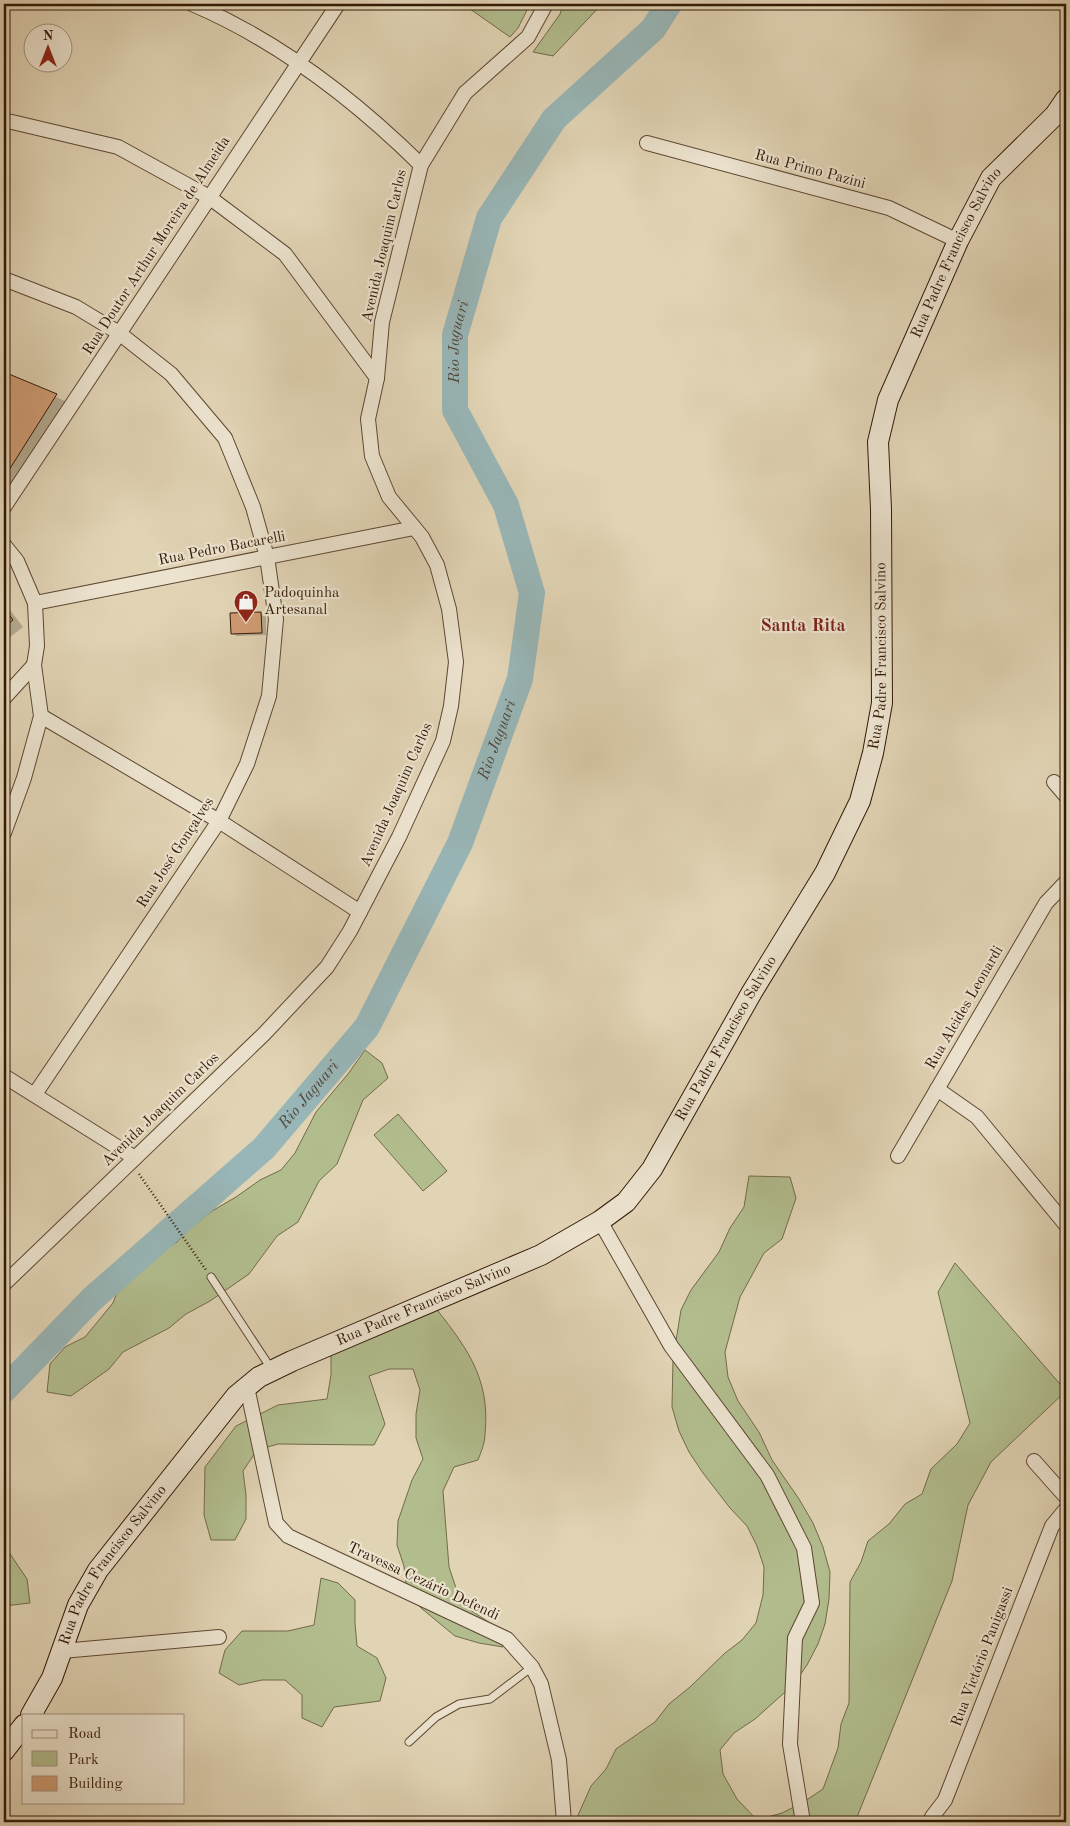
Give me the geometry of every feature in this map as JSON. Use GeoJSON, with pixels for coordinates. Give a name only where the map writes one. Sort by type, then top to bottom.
{"type":"FeatureCollection","features":[{"type":"Feature","properties":{"kind":"street"},"geometry":{"type":"LineString","coordinates":[[192,4],[225,18],[299,62],[389,134],[421,165]]}},
{"type":"Feature","properties":{"kind":"street","name":"Rua Doutor Arthur Moreira de Almeida"},"geometry":{"type":"LineString","coordinates":[[4,507],[338,4]]}},
{"type":"Feature","properties":{"kind":"street","name":"Avenida Joaquim Carlos"},"geometry":{"type":"LineString","coordinates":[[4,1284],[9,1271],[133,1160],[264,1034],[327,967],[350,931],[399,836],[443,740],[451,706],[456,662],[449,609],[437,565],[422,537],[389,497],[372,456],[368,419],[377,378],[382,322],[421,165],[465,93],[528,37],[546,4]]}},
{"type":"Feature","properties":{"kind":"street","name":"Rua Padre Francisco Salvino"},"geometry":{"type":"LineString","coordinates":[[32,1714],[52,1678],[78,1606],[98,1570],[236,1396],[259,1377],[272,1370],[541,1255],[600,1221],[626,1202],[652,1168],[752,992],[825,873],[860,801],[873,753],[882,703],[882,509],[878,442],[888,400],[958,241],[991,178],[1063,113]]}},
{"type":"Feature","properties":{"kind":"street"},"geometry":{"type":"LineString","coordinates":[[4,121],[118,146],[209,197],[285,254],[377,378]]}},
{"type":"Feature","properties":{"kind":"street","name":"Rua Primo Pazini"},"geometry":{"type":"LineString","coordinates":[[647,143],[889,208],[958,241]]}},
{"type":"Feature","properties":{"kind":"street","name":"Rua José Gonçalves"},"geometry":{"type":"LineString","coordinates":[[4,279],[76,307],[119,333],[172,374],[225,438],[253,507],[267,557],[276,619],[269,696],[247,764],[219,821],[35,1094]]}},
{"type":"Feature","properties":{"kind":"street","name":"Rua Pedro Bacarelli"},"geometry":{"type":"LineString","coordinates":[[35,603],[414,528]]}},
{"type":"Feature","properties":{"kind":"street"},"geometry":{"type":"LineString","coordinates":[[4,546],[17,561],[35,603],[37,646],[34,665],[41,716],[24,778],[4,833]]}},
{"type":"Feature","properties":{"kind":"street"},"geometry":{"type":"LineString","coordinates":[[4,698],[34,665]]}},
{"type":"Feature","properties":{"kind":"street"},"geometry":{"type":"LineString","coordinates":[[41,716],[219,821],[360,912]]}},
{"type":"Feature","properties":{"kind":"street"},"geometry":{"type":"LineString","coordinates":[[1054,782],[1066,796]]}},
{"type":"Feature","properties":{"kind":"street","name":"Rua Alcides Leonardi"},"geometry":{"type":"LineString","coordinates":[[898,1156],[1046,903],[1066,882]]}},
{"type":"Feature","properties":{"kind":"street"},"geometry":{"type":"LineString","coordinates":[[4,1076],[35,1094],[133,1160]]}},
{"type":"Feature","properties":{"kind":"street"},"geometry":{"type":"LineString","coordinates":[[936,1089],[977,1117],[1066,1225]]}},
{"type":"Feature","properties":{"kind":"street"},"geometry":{"type":"LineString","coordinates":[[600,1221],[671,1346],[767,1475],[804,1548],[812,1603],[795,1638],[790,1744],[802,1822]]}},
{"type":"Feature","properties":{"kind":"street","name":"Travessa Cezário Defendi"},"geometry":{"type":"LineString","coordinates":[[247,1387],[276,1524],[288,1536],[507,1639],[532,1666],[541,1684],[559,1760],[564,1822]]}},
{"type":"Feature","properties":{"kind":"street"},"geometry":{"type":"LineString","coordinates":[[1034,1461],[1066,1497]]}},
{"type":"Feature","properties":{"kind":"street","name":"Rua Victório Panigassi"},"geometry":{"type":"LineString","coordinates":[[932,1817],[945,1800],[1052,1526],[1066,1509]]}},
{"type":"Feature","properties":{"kind":"street"},"geometry":{"type":"LineString","coordinates":[[62,1651],[219,1637]]}},
{"type":"Feature","properties":{"kind":"street"},"geometry":{"type":"LineString","coordinates":[[4,1751],[22,1728]]}},
{"type":"Feature","properties":{"kind":"lane"},"geometry":{"type":"LineString","coordinates":[[211,1277],[272,1370]]}},
{"type":"Feature","properties":{"kind":"lane"},"geometry":{"type":"LineString","coordinates":[[409,1742],[436,1717],[459,1704],[490,1699],[532,1666]]}},
{"type":"Feature","properties":{"kind":"path"},"geometry":{"type":"LineString","coordinates":[[133,1160],[156,1198],[211,1277]]}},
{"type":"Feature","properties":{"kind":"green space"},"geometry":{"type":"Polygon","coordinates":[[[463,4],[530,4],[518,28],[510,37],[463,4]]]}},
{"type":"Feature","properties":{"kind":"green space"},"geometry":{"type":"Polygon","coordinates":[[[563,4],[602,4],[553,56],[533,52],[560,14],[563,4]]]}},
{"type":"Feature","properties":{"kind":"green space"},"geometry":{"type":"Polygon","coordinates":[[[365,1050],[382,1063],[388,1078],[363,1100],[337,1164],[319,1181],[298,1222],[277,1236],[249,1274],[210,1301],[186,1314],[169,1328],[123,1352],[109,1369],[71,1396],[47,1392],[50,1364],[65,1347],[85,1337],[113,1303],[121,1282],[156,1255],[177,1242],[212,1211],[260,1180],[281,1170],[295,1153],[316,1112],[348,1074],[365,1050]]]}},
{"type":"Feature","properties":{"kind":"green space"},"geometry":{"type":"Polygon","coordinates":[[[398,1114],[447,1171],[423,1191],[374,1135],[398,1114]]]}},
{"type":"Feature","properties":{"kind":"green space"},"geometry":{"type":"Polygon","coordinates":[[[749,1176],[790,1177],[796,1198],[782,1239],[764,1253],[740,1297],[725,1352],[728,1377],[738,1401],[759,1432],[772,1460],[813,1523],[823,1547],[830,1572],[829,1599],[825,1624],[818,1644],[807,1665],[793,1685],[755,1719],[734,1733],[720,1750],[723,1774],[737,1799],[757,1820],[782,1813],[823,1789],[838,1748],[841,1724],[849,1703],[850,1582],[861,1562],[868,1541],[889,1524],[905,1504],[922,1494],[931,1469],[957,1444],[970,1423],[938,1292],[955,1263],[1066,1391],[991,1462],[968,1505],[952,1581],[855,1822],[575,1822],[591,1786],[606,1769],[616,1749],[655,1722],[669,1704],[742,1640],[756,1623],[763,1595],[764,1567],[757,1546],[747,1526],[730,1508],[689,1452],[679,1431],[672,1407],[673,1359],[681,1310],[691,1290],[719,1252],[730,1228],[744,1207],[749,1176]]]}},
{"type":"Feature","properties":{"kind":"green space"},"geometry":{"type":"Polygon","coordinates":[[[430,1301],[454,1332],[472,1362],[484,1395],[486,1413],[483,1447],[478,1460],[454,1467],[443,1491],[449,1567],[456,1588],[469,1609],[490,1623],[503,1647],[455,1636],[421,1608],[407,1591],[404,1566],[397,1545],[398,1521],[412,1480],[423,1459],[416,1438],[416,1414],[420,1390],[413,1369],[389,1369],[369,1376],[385,1424],[374,1445],[278,1444],[257,1450],[243,1471],[246,1519],[235,1540],[211,1540],[204,1515],[205,1467],[236,1426],[278,1405],[327,1399],[331,1375],[331,1351],[430,1301]]]}},
{"type":"Feature","properties":{"kind":"green space"},"geometry":{"type":"Polygon","coordinates":[[[4,1545],[27,1579],[30,1603],[4,1606],[4,1545]]]}},
{"type":"Feature","properties":{"kind":"green space"},"geometry":{"type":"Polygon","coordinates":[[[321,1578],[338,1583],[355,1600],[357,1646],[377,1658],[386,1678],[380,1701],[334,1707],[322,1727],[302,1718],[302,1695],[285,1680],[262,1680],[239,1685],[219,1673],[225,1650],[242,1631],[288,1631],[314,1625],[321,1578]]]}},
{"type":"Feature","properties":{"kind":"building"},"geometry":{"type":"Polygon","coordinates":[[[4,372],[57,394],[4,478],[4,372]]]}},
{"type":"Feature","properties":{"kind":"building"},"geometry":{"type":"Polygon","coordinates":[[[4,608],[13,620],[4,627],[4,608]]]}},
{"type":"Feature","properties":{"kind":"building","name":"Padoquinha Artesanal"},"geometry":{"type":"Polygon","coordinates":[[[261,612],[262,633],[231,634],[230,613],[261,612]]]}},
{"type":"Feature","properties":{"kind":"waterway","name":"Rio Jaguari"},"geometry":{"type":"LineString","coordinates":[[4,1390],[92,1299],[264,1148],[367,1027],[460,843],[520,679],[532,593],[506,505],[455,410],[455,335],[489,218],[554,119],[653,29],[669,4]]}},
{"type":"Feature","properties":{"kind":"place","name":"Padoquinha Artesanal"},"geometry":{"type":"Point","coordinates":[246,623]}},
{"type":"Feature","properties":{"kind":"district","name":"Santa Rita"},"geometry":{"type":"Point","coordinates":[803,626]}}]}
